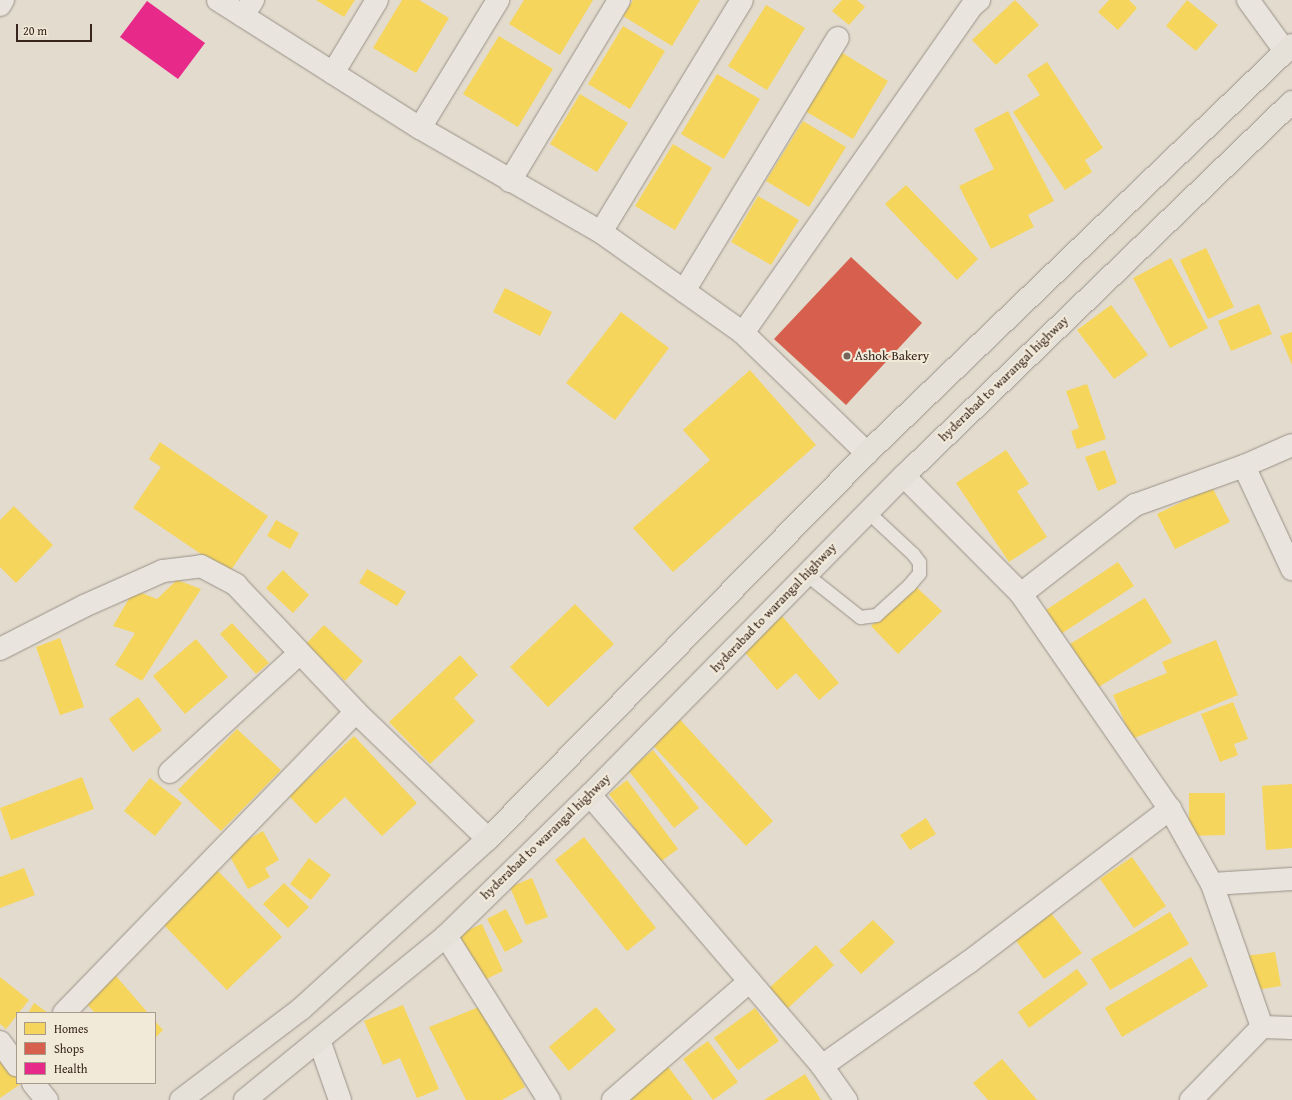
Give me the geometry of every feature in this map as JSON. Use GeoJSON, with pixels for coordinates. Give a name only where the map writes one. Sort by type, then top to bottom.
{"type":"FeatureCollection","features":[{"type":"Feature","properties":{"kind":"main road"},"geometry":{"type":"LineString","coordinates":[[182,1100],[301,1009],[488,839],[867,453],[1289,48]]}},
{"type":"Feature","properties":{"kind":"main road","name":"hyderabad to warangal highway"},"geometry":{"type":"LineString","coordinates":[[245,1100],[446,936],[590,795],[904,476],[1292,102]]}},
{"type":"Feature","properties":{"kind":"street"},"geometry":{"type":"LineString","coordinates":[[0,5],[3,0]]}},
{"type":"Feature","properties":{"kind":"street"},"geometry":{"type":"LineString","coordinates":[[218,0],[248,8],[333,73],[420,128],[601,232],[744,333],[867,453]]}},
{"type":"Feature","properties":{"kind":"street"},"geometry":{"type":"LineString","coordinates":[[333,73],[377,0]]}},
{"type":"Feature","properties":{"kind":"street"},"geometry":{"type":"LineString","coordinates":[[420,128],[498,0]]}},
{"type":"Feature","properties":{"kind":"street"},"geometry":{"type":"LineString","coordinates":[[510,181],[619,0]]}},
{"type":"Feature","properties":{"kind":"street"},"geometry":{"type":"LineString","coordinates":[[601,232],[742,0]]}},
{"type":"Feature","properties":{"kind":"street"},"geometry":{"type":"LineString","coordinates":[[744,333],[973,4],[979,0]]}},
{"type":"Feature","properties":{"kind":"street"},"geometry":{"type":"LineString","coordinates":[[1248,0],[1289,48]]}},
{"type":"Feature","properties":{"kind":"street"},"geometry":{"type":"LineString","coordinates":[[684,291],[838,38]]}},
{"type":"Feature","properties":{"kind":"street"},"geometry":{"type":"LineString","coordinates":[[1021,594],[1135,505],[1244,466],[1292,445]]}},
{"type":"Feature","properties":{"kind":"street"},"geometry":{"type":"LineString","coordinates":[[1244,466],[1292,569]]}},
{"type":"Feature","properties":{"kind":"street"},"geometry":{"type":"LineString","coordinates":[[904,476],[1021,594],[1170,809],[1212,884],[1262,1027]]}},
{"type":"Feature","properties":{"kind":"street"},"geometry":{"type":"LineString","coordinates":[[0,649],[84,606],[163,571],[201,566],[236,585],[356,712],[488,839]]}},
{"type":"Feature","properties":{"kind":"street"},"geometry":{"type":"LineString","coordinates":[[170,772],[300,653]]}},
{"type":"Feature","properties":{"kind":"street"},"geometry":{"type":"LineString","coordinates":[[65,1012],[356,712]]}},
{"type":"Feature","properties":{"kind":"street"},"geometry":{"type":"LineString","coordinates":[[590,795],[822,1066],[846,1100]]}},
{"type":"Feature","properties":{"kind":"street"},"geometry":{"type":"LineString","coordinates":[[822,1066],[969,962],[1170,809]]}},
{"type":"Feature","properties":{"kind":"street"},"geometry":{"type":"LineString","coordinates":[[1212,884],[1292,879]]}},
{"type":"Feature","properties":{"kind":"street"},"geometry":{"type":"LineString","coordinates":[[446,936],[549,1100]]}},
{"type":"Feature","properties":{"kind":"street"},"geometry":{"type":"LineString","coordinates":[[613,1100],[750,981]]}},
{"type":"Feature","properties":{"kind":"street"},"geometry":{"type":"LineString","coordinates":[[1191,1100],[1262,1027],[1292,1028]]}},
{"type":"Feature","properties":{"kind":"street"},"geometry":{"type":"LineString","coordinates":[[319,1040],[340,1100]]}},
{"type":"Feature","properties":{"kind":"street"},"geometry":{"type":"LineString","coordinates":[[0,1042],[16,1063]]}},
{"type":"Feature","properties":{"kind":"street"},"geometry":{"type":"LineString","coordinates":[[34,1084],[47,1100]]}},
{"type":"Feature","properties":{"kind":"lane"},"geometry":{"type":"LineString","coordinates":[[807,575],[860,616],[876,615],[909,585],[919,573],[919,562],[913,554],[868,512]]}},
{"type":"Feature","properties":{"kind":"building: Homes"},"geometry":{"type":"Polygon","coordinates":[[[316,0],[355,0],[344,17],[316,0]]]}},
{"type":"Feature","properties":{"kind":"building: Homes"},"geometry":{"type":"Polygon","coordinates":[[[402,0],[419,0],[449,18],[416,73],[373,48],[402,0]]]}},
{"type":"Feature","properties":{"kind":"building: Homes"},"geometry":{"type":"Polygon","coordinates":[[[524,0],[593,0],[560,55],[509,24],[524,0]]]}},
{"type":"Feature","properties":{"kind":"building: Homes"},"geometry":{"type":"Polygon","coordinates":[[[633,0],[700,0],[672,46],[623,16],[633,0]]]}},
{"type":"Feature","properties":{"kind":"building: Homes"},"geometry":{"type":"Polygon","coordinates":[[[842,0],[857,0],[865,7],[849,25],[832,11],[842,0]]]}},
{"type":"Feature","properties":{"kind":"building: Homes"},"geometry":{"type":"Polygon","coordinates":[[[1015,0],[1039,25],[996,65],[972,40],[1015,0]]]}},
{"type":"Feature","properties":{"kind":"building: Homes"},"geometry":{"type":"Polygon","coordinates":[[[1109,0],[1129,0],[1137,8],[1118,30],[1098,12],[1109,0]]]}},
{"type":"Feature","properties":{"kind":"building: Homes"},"geometry":{"type":"Polygon","coordinates":[[[1187,0],[1218,25],[1196,51],[1166,26],[1187,0]]]}},
{"type":"Feature","properties":{"kind":"building: Homes"},"geometry":{"type":"Polygon","coordinates":[[[766,5],[805,28],[767,90],[728,66],[766,5]]]}},
{"type":"Feature","properties":{"kind":"building: Homes"},"geometry":{"type":"Polygon","coordinates":[[[623,26],[665,51],[630,109],[588,84],[623,26]]]}},
{"type":"Feature","properties":{"kind":"building: Homes"},"geometry":{"type":"Polygon","coordinates":[[[499,36],[553,69],[518,127],[463,94],[499,36]]]}},
{"type":"Feature","properties":{"kind":"building: Homes"},"geometry":{"type":"Polygon","coordinates":[[[841,52],[888,81],[853,139],[805,111],[841,52]]]}},
{"type":"Feature","properties":{"kind":"building: Homes"},"geometry":{"type":"Polygon","coordinates":[[[1047,62],[1103,148],[1085,160],[1092,172],[1065,190],[1013,112],[1040,95],[1027,75],[1047,62]]]}},
{"type":"Feature","properties":{"kind":"building: Homes"},"geometry":{"type":"Polygon","coordinates":[[[717,74],[760,99],[724,159],[681,134],[717,74]]]}},
{"type":"Feature","properties":{"kind":"building: Homes"},"geometry":{"type":"Polygon","coordinates":[[[580,94],[628,123],[597,172],[550,144],[580,94]]]}},
{"type":"Feature","properties":{"kind":"building: Homes"},"geometry":{"type":"Polygon","coordinates":[[[1008,111],[1054,201],[1028,215],[1034,227],[991,249],[959,186],[994,169],[974,129],[1008,111]]]}},
{"type":"Feature","properties":{"kind":"building: Homes"},"geometry":{"type":"Polygon","coordinates":[[[803,121],[846,147],[809,207],[766,181],[803,121]]]}},
{"type":"Feature","properties":{"kind":"building: Homes"},"geometry":{"type":"Polygon","coordinates":[[[673,144],[712,168],[675,230],[635,206],[673,144]]]}},
{"type":"Feature","properties":{"kind":"building: Homes"},"geometry":{"type":"Polygon","coordinates":[[[906,185],[978,259],[957,280],[885,204],[906,185]]]}},
{"type":"Feature","properties":{"kind":"building: Homes"},"geometry":{"type":"Polygon","coordinates":[[[758,196],[799,220],[771,265],[731,242],[758,196]]]}},
{"type":"Feature","properties":{"kind":"building: Homes"},"geometry":{"type":"Polygon","coordinates":[[[1206,248],[1234,307],[1208,319],[1180,260],[1206,248]]]}},
{"type":"Feature","properties":{"kind":"building: Homes"},"geometry":{"type":"Polygon","coordinates":[[[1171,258],[1208,328],[1170,348],[1133,278],[1171,258]]]}},
{"type":"Feature","properties":{"kind":"building: Homes"},"geometry":{"type":"Polygon","coordinates":[[[505,288],[552,312],[540,336],[493,312],[505,288]]]}},
{"type":"Feature","properties":{"kind":"building: Homes"},"geometry":{"type":"Polygon","coordinates":[[[1259,304],[1272,334],[1231,351],[1218,321],[1259,304]]]}},
{"type":"Feature","properties":{"kind":"building: Homes"},"geometry":{"type":"Polygon","coordinates":[[[1111,305],[1148,355],[1114,379],[1077,330],[1111,305]]]}},
{"type":"Feature","properties":{"kind":"building: Homes"},"geometry":{"type":"Polygon","coordinates":[[[621,312],[669,348],[615,420],[566,383],[621,312]]]}},
{"type":"Feature","properties":{"kind":"building: Homes"},"geometry":{"type":"Polygon","coordinates":[[[1292,332],[1292,365],[1280,336],[1292,332]]]}},
{"type":"Feature","properties":{"kind":"building: Homes"},"geometry":{"type":"Polygon","coordinates":[[[750,370],[816,445],[673,572],[633,528],[710,460],[683,430],[750,370]]]}},
{"type":"Feature","properties":{"kind":"building: Homes"},"geometry":{"type":"Polygon","coordinates":[[[1087,384],[1106,439],[1077,449],[1071,431],[1079,428],[1066,391],[1087,384]]]}},
{"type":"Feature","properties":{"kind":"building: Homes"},"geometry":{"type":"Polygon","coordinates":[[[160,442],[268,516],[229,573],[133,508],[161,467],[149,459],[160,442]]]}},
{"type":"Feature","properties":{"kind":"building: Homes"},"geometry":{"type":"Polygon","coordinates":[[[1006,450],[1029,484],[1017,491],[1047,537],[1009,562],[956,483],[1006,450]]]}},
{"type":"Feature","properties":{"kind":"building: Homes"},"geometry":{"type":"Polygon","coordinates":[[[1105,450],[1117,483],[1098,491],[1085,457],[1105,450]]]}},
{"type":"Feature","properties":{"kind":"building: Homes"},"geometry":{"type":"Polygon","coordinates":[[[1212,487],[1230,522],[1175,549],[1157,514],[1212,487]]]}},
{"type":"Feature","properties":{"kind":"building: Homes"},"geometry":{"type":"Polygon","coordinates":[[[14,506],[53,545],[16,583],[0,567],[0,520],[14,506]]]}},
{"type":"Feature","properties":{"kind":"building: Homes"},"geometry":{"type":"Polygon","coordinates":[[[276,520],[299,533],[290,549],[267,536],[276,520]]]}},
{"type":"Feature","properties":{"kind":"building: Homes"},"geometry":{"type":"Polygon","coordinates":[[[1118,562],[1134,586],[1061,634],[1046,610],[1118,562]]]}},
{"type":"Feature","properties":{"kind":"building: Homes"},"geometry":{"type":"Polygon","coordinates":[[[367,569],[406,592],[397,606],[359,583],[367,569]]]}},
{"type":"Feature","properties":{"kind":"building: Homes"},"geometry":{"type":"Polygon","coordinates":[[[283,570],[309,595],[293,613],[266,588],[283,570]]]}},
{"type":"Feature","properties":{"kind":"building: Homes"},"geometry":{"type":"Polygon","coordinates":[[[177,580],[201,589],[142,681],[115,665],[135,633],[113,626],[134,590],[157,599],[177,580]]]}},
{"type":"Feature","properties":{"kind":"building: Homes"},"geometry":{"type":"Polygon","coordinates":[[[914,585],[942,611],[898,654],[871,626],[914,585]]]}},
{"type":"Feature","properties":{"kind":"building: Homes"},"geometry":{"type":"Polygon","coordinates":[[[1145,598],[1172,642],[1097,688],[1070,644],[1145,598]]]}},
{"type":"Feature","properties":{"kind":"building: Homes"},"geometry":{"type":"Polygon","coordinates":[[[575,604],[614,644],[548,707],[510,667],[575,604]]]}},
{"type":"Feature","properties":{"kind":"building: Homes"},"geometry":{"type":"Polygon","coordinates":[[[782,616],[839,683],[819,700],[796,673],[777,690],[743,650],[782,616]]]}},
{"type":"Feature","properties":{"kind":"building: Homes"},"geometry":{"type":"Polygon","coordinates":[[[232,623],[269,663],[256,674],[220,634],[232,623]]]}},
{"type":"Feature","properties":{"kind":"building: Homes"},"geometry":{"type":"Polygon","coordinates":[[[324,625],[363,661],[345,681],[306,644],[324,625]]]}},
{"type":"Feature","properties":{"kind":"building: Homes"},"geometry":{"type":"Polygon","coordinates":[[[60,638],[84,707],[60,715],[36,647],[60,638]]]}},
{"type":"Feature","properties":{"kind":"building: Homes"},"geometry":{"type":"Polygon","coordinates":[[[196,639],[228,677],[185,714],[153,676],[196,639]]]}},
{"type":"Feature","properties":{"kind":"building: Homes"},"geometry":{"type":"Polygon","coordinates":[[[1216,640],[1238,695],[1132,739],[1113,695],[1167,673],[1162,662],[1216,640]]]}},
{"type":"Feature","properties":{"kind":"building: Homes"},"geometry":{"type":"Polygon","coordinates":[[[460,655],[478,675],[454,698],[475,721],[430,764],[389,722],[460,655]]]}},
{"type":"Feature","properties":{"kind":"building: Homes"},"geometry":{"type":"Polygon","coordinates":[[[138,697],[162,730],[133,752],[109,719],[138,697]]]}},
{"type":"Feature","properties":{"kind":"building: Homes"},"geometry":{"type":"Polygon","coordinates":[[[1233,702],[1248,739],[1234,744],[1238,755],[1220,762],[1201,714],[1233,702]]]}},
{"type":"Feature","properties":{"kind":"building: Homes"},"geometry":{"type":"Polygon","coordinates":[[[675,714],[773,821],[746,846],[648,740],[675,714]]]}},
{"type":"Feature","properties":{"kind":"building: Homes"},"geometry":{"type":"Polygon","coordinates":[[[237,729],[281,770],[221,831],[178,790],[237,729]]]}},
{"type":"Feature","properties":{"kind":"building: Homes"},"geometry":{"type":"Polygon","coordinates":[[[354,736],[417,803],[382,836],[345,797],[316,824],[289,796],[354,736]]]}},
{"type":"Feature","properties":{"kind":"building: Homes"},"geometry":{"type":"Polygon","coordinates":[[[653,750],[699,808],[674,828],[628,770],[653,750]]]}},
{"type":"Feature","properties":{"kind":"building: Homes"},"geometry":{"type":"Polygon","coordinates":[[[82,777],[94,809],[11,840],[0,808],[82,777]]]}},
{"type":"Feature","properties":{"kind":"building: Homes"},"geometry":{"type":"Polygon","coordinates":[[[150,778],[182,803],[155,836],[124,811],[150,778]]]}},
{"type":"Feature","properties":{"kind":"building: Homes"},"geometry":{"type":"Polygon","coordinates":[[[627,780],[678,849],[660,862],[609,794],[627,780]]]}},
{"type":"Feature","properties":{"kind":"building: Homes"},"geometry":{"type":"Polygon","coordinates":[[[1292,784],[1292,848],[1266,850],[1262,786],[1292,784]]]}},
{"type":"Feature","properties":{"kind":"building: Homes"},"geometry":{"type":"Polygon","coordinates":[[[1189,793],[1225,793],[1225,835],[1189,836],[1189,793]]]}},
{"type":"Feature","properties":{"kind":"building: Homes"},"geometry":{"type":"Polygon","coordinates":[[[926,818],[936,834],[910,850],[900,835],[926,818]]]}},
{"type":"Feature","properties":{"kind":"building: Homes"},"geometry":{"type":"Polygon","coordinates":[[[263,831],[279,860],[265,868],[270,877],[248,889],[227,851],[263,831]]]}},
{"type":"Feature","properties":{"kind":"building: Homes"},"geometry":{"type":"Polygon","coordinates":[[[584,837],[656,928],[627,951],[555,860],[584,837]]]}},
{"type":"Feature","properties":{"kind":"building: Homes"},"geometry":{"type":"Polygon","coordinates":[[[1132,857],[1166,906],[1134,928],[1100,879],[1132,857]]]}},
{"type":"Feature","properties":{"kind":"building: Homes"},"geometry":{"type":"Polygon","coordinates":[[[309,858],[331,875],[311,900],[290,884],[309,858]]]}},
{"type":"Feature","properties":{"kind":"building: Homes"},"geometry":{"type":"Polygon","coordinates":[[[24,868],[35,895],[0,908],[0,877],[24,868]]]}},
{"type":"Feature","properties":{"kind":"building: Homes"},"geometry":{"type":"Polygon","coordinates":[[[215,868],[282,937],[227,990],[160,921],[215,868]]]}},
{"type":"Feature","properties":{"kind":"building: Homes"},"geometry":{"type":"Polygon","coordinates":[[[532,878],[548,917],[526,925],[510,887],[532,878]]]}},
{"type":"Feature","properties":{"kind":"building: Homes"},"geometry":{"type":"Polygon","coordinates":[[[284,883],[309,907],[288,928],[263,904],[284,883]]]}},
{"type":"Feature","properties":{"kind":"building: Homes"},"geometry":{"type":"Polygon","coordinates":[[[506,909],[523,942],[505,952],[487,919],[506,909]]]}},
{"type":"Feature","properties":{"kind":"building: Homes"},"geometry":{"type":"Polygon","coordinates":[[[1170,912],[1189,944],[1110,990],[1091,959],[1170,912]]]}},
{"type":"Feature","properties":{"kind":"building: Homes"},"geometry":{"type":"Polygon","coordinates":[[[1051,913],[1082,953],[1044,979],[1014,938],[1051,913]]]}},
{"type":"Feature","properties":{"kind":"building: Homes"},"geometry":{"type":"Polygon","coordinates":[[[873,920],[895,942],[861,974],[839,951],[873,920]]]}},
{"type":"Feature","properties":{"kind":"building: Homes"},"geometry":{"type":"Polygon","coordinates":[[[482,924],[503,971],[480,982],[459,934],[482,924]]]}},
{"type":"Feature","properties":{"kind":"building: Homes"},"geometry":{"type":"Polygon","coordinates":[[[816,945],[834,965],[786,1010],[767,990],[816,945]]]}},
{"type":"Feature","properties":{"kind":"building: Homes"},"geometry":{"type":"Polygon","coordinates":[[[1275,952],[1281,986],[1250,991],[1245,956],[1275,952]]]}},
{"type":"Feature","properties":{"kind":"building: Homes"},"geometry":{"type":"Polygon","coordinates":[[[1191,957],[1208,986],[1122,1037],[1105,1008],[1191,957]]]}},
{"type":"Feature","properties":{"kind":"building: Homes"},"geometry":{"type":"Polygon","coordinates":[[[1077,969],[1088,984],[1029,1028],[1018,1012],[1077,969]]]}},
{"type":"Feature","properties":{"kind":"building: Homes"},"geometry":{"type":"Polygon","coordinates":[[[116,976],[147,1012],[94,1012],[85,1002],[116,976]]]}},
{"type":"Feature","properties":{"kind":"building: Homes"},"geometry":{"type":"Polygon","coordinates":[[[0,977],[29,1000],[19,1012],[16,1012],[16,1016],[6,1029],[0,1024],[0,977]]]}},
{"type":"Feature","properties":{"kind":"building: Homes"},"geometry":{"type":"Polygon","coordinates":[[[34,1003],[47,1012],[29,1012],[34,1003]]]}},
{"type":"Feature","properties":{"kind":"building: Homes"},"geometry":{"type":"Polygon","coordinates":[[[403,1005],[439,1089],[417,1098],[400,1058],[383,1065],[364,1021],[403,1005]]]}},
{"type":"Feature","properties":{"kind":"building: Homes"},"geometry":{"type":"Polygon","coordinates":[[[484,1005],[525,1087],[502,1100],[466,1100],[429,1027],[484,1005]]]}},
{"type":"Feature","properties":{"kind":"building: Homes"},"geometry":{"type":"Polygon","coordinates":[[[596,1007],[616,1030],[569,1071],[549,1047],[596,1007]]]}},
{"type":"Feature","properties":{"kind":"building: Homes"},"geometry":{"type":"Polygon","coordinates":[[[755,1008],[779,1041],[738,1070],[714,1038],[755,1008]]]}},
{"type":"Feature","properties":{"kind":"building: Homes"},"geometry":{"type":"Polygon","coordinates":[[[156,1022],[163,1030],[156,1037],[156,1022]]]}},
{"type":"Feature","properties":{"kind":"building: Homes"},"geometry":{"type":"Polygon","coordinates":[[[708,1041],[738,1082],[713,1100],[683,1059],[708,1041]]]}},
{"type":"Feature","properties":{"kind":"building: Homes"},"geometry":{"type":"Polygon","coordinates":[[[0,1048],[16,1071],[16,1084],[21,1084],[0,1098],[0,1048]]]}},
{"type":"Feature","properties":{"kind":"building: Homes"},"geometry":{"type":"Polygon","coordinates":[[[1002,1059],[1037,1100],[988,1100],[973,1083],[1002,1059]]]}},
{"type":"Feature","properties":{"kind":"building: Homes"},"geometry":{"type":"Polygon","coordinates":[[[666,1064],[693,1100],[631,1100],[626,1094],[666,1064]]]}},
{"type":"Feature","properties":{"kind":"building: Homes"},"geometry":{"type":"Polygon","coordinates":[[[805,1074],[821,1100],[764,1100],[805,1074]]]}},
{"type":"Feature","properties":{"kind":"building: Shops"},"geometry":{"type":"Polygon","coordinates":[[[851,257],[922,323],[846,405],[774,339],[851,257]]]}},
{"type":"Feature","properties":{"kind":"building: Health"},"geometry":{"type":"Polygon","coordinates":[[[147,1],[205,43],[178,79],[120,37],[147,1]]]}},
{"type":"Feature","properties":{"kind":"place","name":"Ashok Bakery"},"geometry":{"type":"Point","coordinates":[847,356]}}]}
